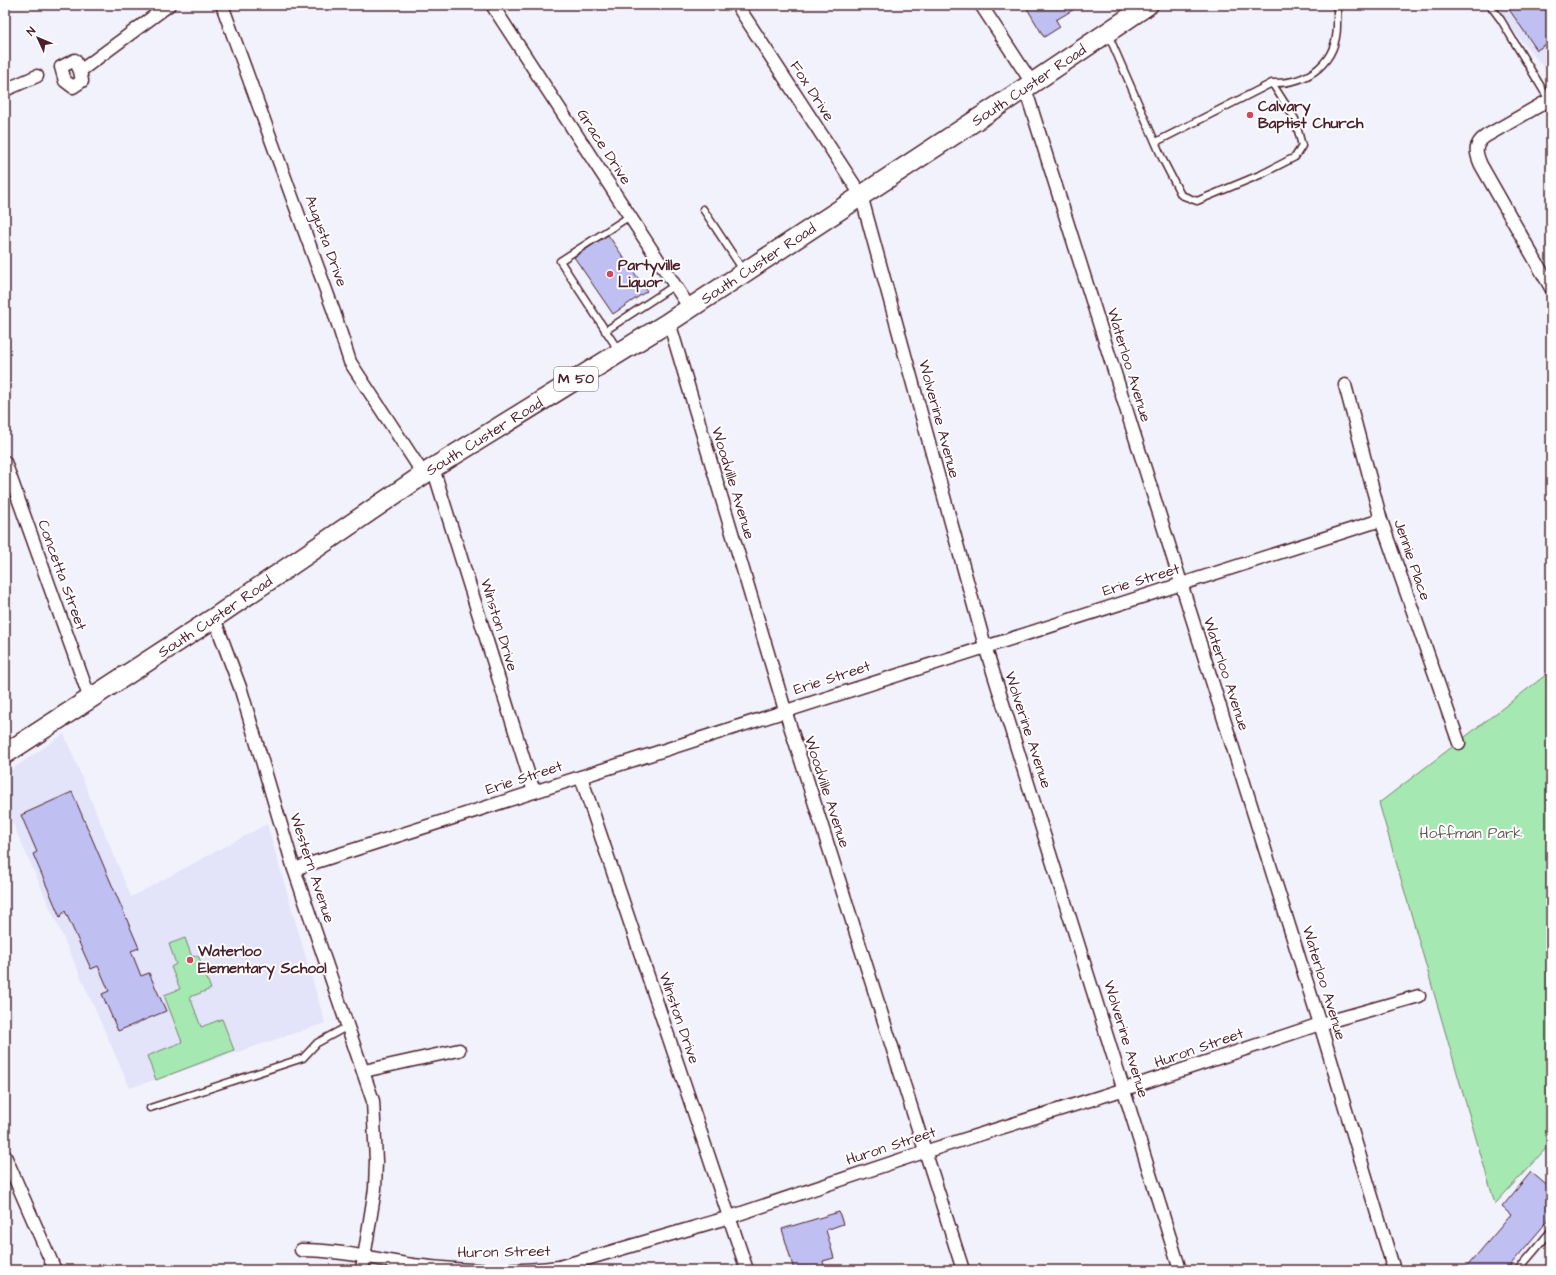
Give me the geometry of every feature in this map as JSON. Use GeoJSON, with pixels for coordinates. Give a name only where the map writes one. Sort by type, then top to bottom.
{"type":"FeatureCollection","features":[{"type":"Feature","properties":{"kind":"main road","name":"South Custer Road"},"geometry":{"type":"LineString","coordinates":[[5,754],[214,618],[428,472],[668,322],[1028,86],[1148,5]]}},
{"type":"Feature","properties":{"kind":"street"},"geometry":{"type":"LineString","coordinates":[[80,71],[169,5]]}},
{"type":"Feature","properties":{"kind":"street","name":"Augusta Drive"},"geometry":{"type":"LineString","coordinates":[[222,5],[334,312],[350,362],[428,472]]}},
{"type":"Feature","properties":{"kind":"street","name":"Grace Drive"},"geometry":{"type":"LineString","coordinates":[[492,5],[690,307]]}},
{"type":"Feature","properties":{"kind":"street","name":"Fox Drive"},"geometry":{"type":"LineString","coordinates":[[737,5],[861,195]]}},
{"type":"Feature","properties":{"kind":"street","name":"Waterloo Avenue"},"geometry":{"type":"LineString","coordinates":[[981,5],[1028,86],[1180,585],[1320,1024],[1394,1270]]}},
{"type":"Feature","properties":{"kind":"street"},"geometry":{"type":"LineString","coordinates":[[5,90],[37,76]]}},
{"type":"Feature","properties":{"kind":"street"},"geometry":{"type":"LineString","coordinates":[[1550,100],[1486,136],[1477,144],[1476,149],[1481,165],[1551,288]]}},
{"type":"Feature","properties":{"kind":"street","name":"Wolverine Avenue"},"geometry":{"type":"LineString","coordinates":[[861,195],[985,646],[1180,1270]]}},
{"type":"Feature","properties":{"kind":"street","name":"Woodville Avenue"},"geometry":{"type":"LineString","coordinates":[[668,322],[785,710],[924,1152],[963,1270]]}},
{"type":"Feature","properties":{"kind":"street","name":"Jennie Place"},"geometry":{"type":"LineString","coordinates":[[1345,385],[1381,520],[1459,743]]}},
{"type":"Feature","properties":{"kind":"street","name":"Concetta Street"},"geometry":{"type":"LineString","coordinates":[[5,462],[90,699]]}},
{"type":"Feature","properties":{"kind":"street","name":"Winston Drive"},"geometry":{"type":"LineString","coordinates":[[428,472],[534,792]]}},
{"type":"Feature","properties":{"kind":"street","name":"Erie Street"},"geometry":{"type":"LineString","coordinates":[[294,869],[785,710],[1381,520]]}},
{"type":"Feature","properties":{"kind":"street","name":"Western Avenue"},"geometry":{"type":"LineString","coordinates":[[214,618],[240,690],[294,869],[364,1070],[373,1101],[376,1161],[375,1188],[362,1270]]}},
{"type":"Feature","properties":{"kind":"street","name":"Winston Drive"},"geometry":{"type":"LineString","coordinates":[[581,777],[747,1270]]}},
{"type":"Feature","properties":{"kind":"street","name":"Huron Street"},"geometry":{"type":"LineString","coordinates":[[301,1250],[325,1250],[442,1268],[538,1270],[578,1263],[730,1217],[924,1152],[1125,1090],[1320,1024],[1419,996]]}},
{"type":"Feature","properties":{"kind":"street"},"geometry":{"type":"LineString","coordinates":[[364,1070],[459,1050]]}},
{"type":"Feature","properties":{"kind":"street"},"geometry":{"type":"LineString","coordinates":[[5,1156],[55,1270]]}},
{"type":"Feature","properties":{"kind":"lane"},"geometry":{"type":"LineString","coordinates":[[1156,142],[1272,84],[1287,84],[1315,72],[1330,56],[1338,37],[1336,5]]}},
{"type":"Feature","properties":{"kind":"lane"},"geometry":{"type":"LineString","coordinates":[[1490,5],[1501,20],[1550,100]]}},
{"type":"Feature","properties":{"kind":"lane"},"geometry":{"type":"LineString","coordinates":[[1107,33],[1163,160],[1181,194],[1197,201],[1262,174],[1295,157],[1302,146],[1295,120],[1272,84]]}},
{"type":"Feature","properties":{"kind":"lane"},"geometry":{"type":"LineString","coordinates":[[703,208],[744,271]]}},
{"type":"Feature","properties":{"kind":"lane"},"geometry":{"type":"LineString","coordinates":[[619,352],[560,261],[630,216]]}},
{"type":"Feature","properties":{"kind":"lane"},"geometry":{"type":"LineString","coordinates":[[605,331],[675,285]]}},
{"type":"Feature","properties":{"kind":"lane"},"geometry":{"type":"LineString","coordinates":[[150,1108],[303,1058],[317,1043],[348,1026]]}},
{"type":"Feature","properties":{"kind":"lane"},"geometry":{"type":"LineString","coordinates":[[1518,1270],[1551,1231]]}},
{"type":"Feature","properties":{"kind":"shaded area"},"geometry":{"type":"Polygon","coordinates":[[[1492,5],[1551,5],[1551,76],[1492,5]]]}},
{"type":"Feature","properties":{"kind":"shaded area","name":"Waterloo Elementary School"},"geometry":{"type":"Polygon","coordinates":[[[64,734],[131,897],[267,824],[325,1023],[130,1088],[5,806],[5,774],[64,734]]]}},
{"type":"Feature","properties":{"kind":"green space","name":"Hoffman Park"},"geometry":{"type":"Polygon","coordinates":[[[1551,671],[1551,1143],[1495,1204],[1379,803],[1551,671]]]}},
{"type":"Feature","properties":{"kind":"green space"},"geometry":{"type":"Polygon","coordinates":[[[185,938],[192,957],[198,955],[211,989],[190,997],[201,1027],[222,1019],[234,1050],[156,1080],[147,1056],[182,1042],[164,995],[180,989],[171,967],[176,964],[169,944],[185,938]]]}},
{"type":"Feature","properties":{"kind":"building"},"geometry":{"type":"Polygon","coordinates":[[[1025,5],[1081,5],[1056,20],[1060,27],[1044,37],[1025,5]]]}},
{"type":"Feature","properties":{"kind":"building"},"geometry":{"type":"Polygon","coordinates":[[[1506,5],[1551,5],[1551,41],[1537,50],[1506,5]]]}},
{"type":"Feature","properties":{"kind":"building","name":"Partyville Liquor"},"geometry":{"type":"Polygon","coordinates":[[[608,235],[647,291],[613,314],[574,257],[608,235]]]}},
{"type":"Feature","properties":{"kind":"building"},"geometry":{"type":"Polygon","coordinates":[[[72,792],[139,948],[131,951],[141,976],[149,973],[166,1011],[118,1031],[102,994],[109,991],[98,966],[91,969],[65,911],[60,917],[33,854],[37,852],[21,815],[72,792]]]}},
{"type":"Feature","properties":{"kind":"building"},"geometry":{"type":"Polygon","coordinates":[[[1531,1172],[1551,1189],[1551,1217],[1506,1270],[1464,1270],[1511,1215],[1502,1207],[1531,1172]]]}},
{"type":"Feature","properties":{"kind":"building"},"geometry":{"type":"Polygon","coordinates":[[[839,1212],[843,1224],[826,1230],[834,1258],[823,1261],[825,1270],[794,1270],[782,1229],[839,1212]]]}},
{"type":"Feature","properties":{"kind":"place","name":"Calvary Baptist Church"},"geometry":{"type":"Point","coordinates":[1250,115]}},
{"type":"Feature","properties":{"kind":"place","name":"Partyville Liquor"},"geometry":{"type":"Point","coordinates":[610,274]}},
{"type":"Feature","properties":{"kind":"place","name":"Waterloo Elementary School"},"geometry":{"type":"Point","coordinates":[190,960]}}]}
